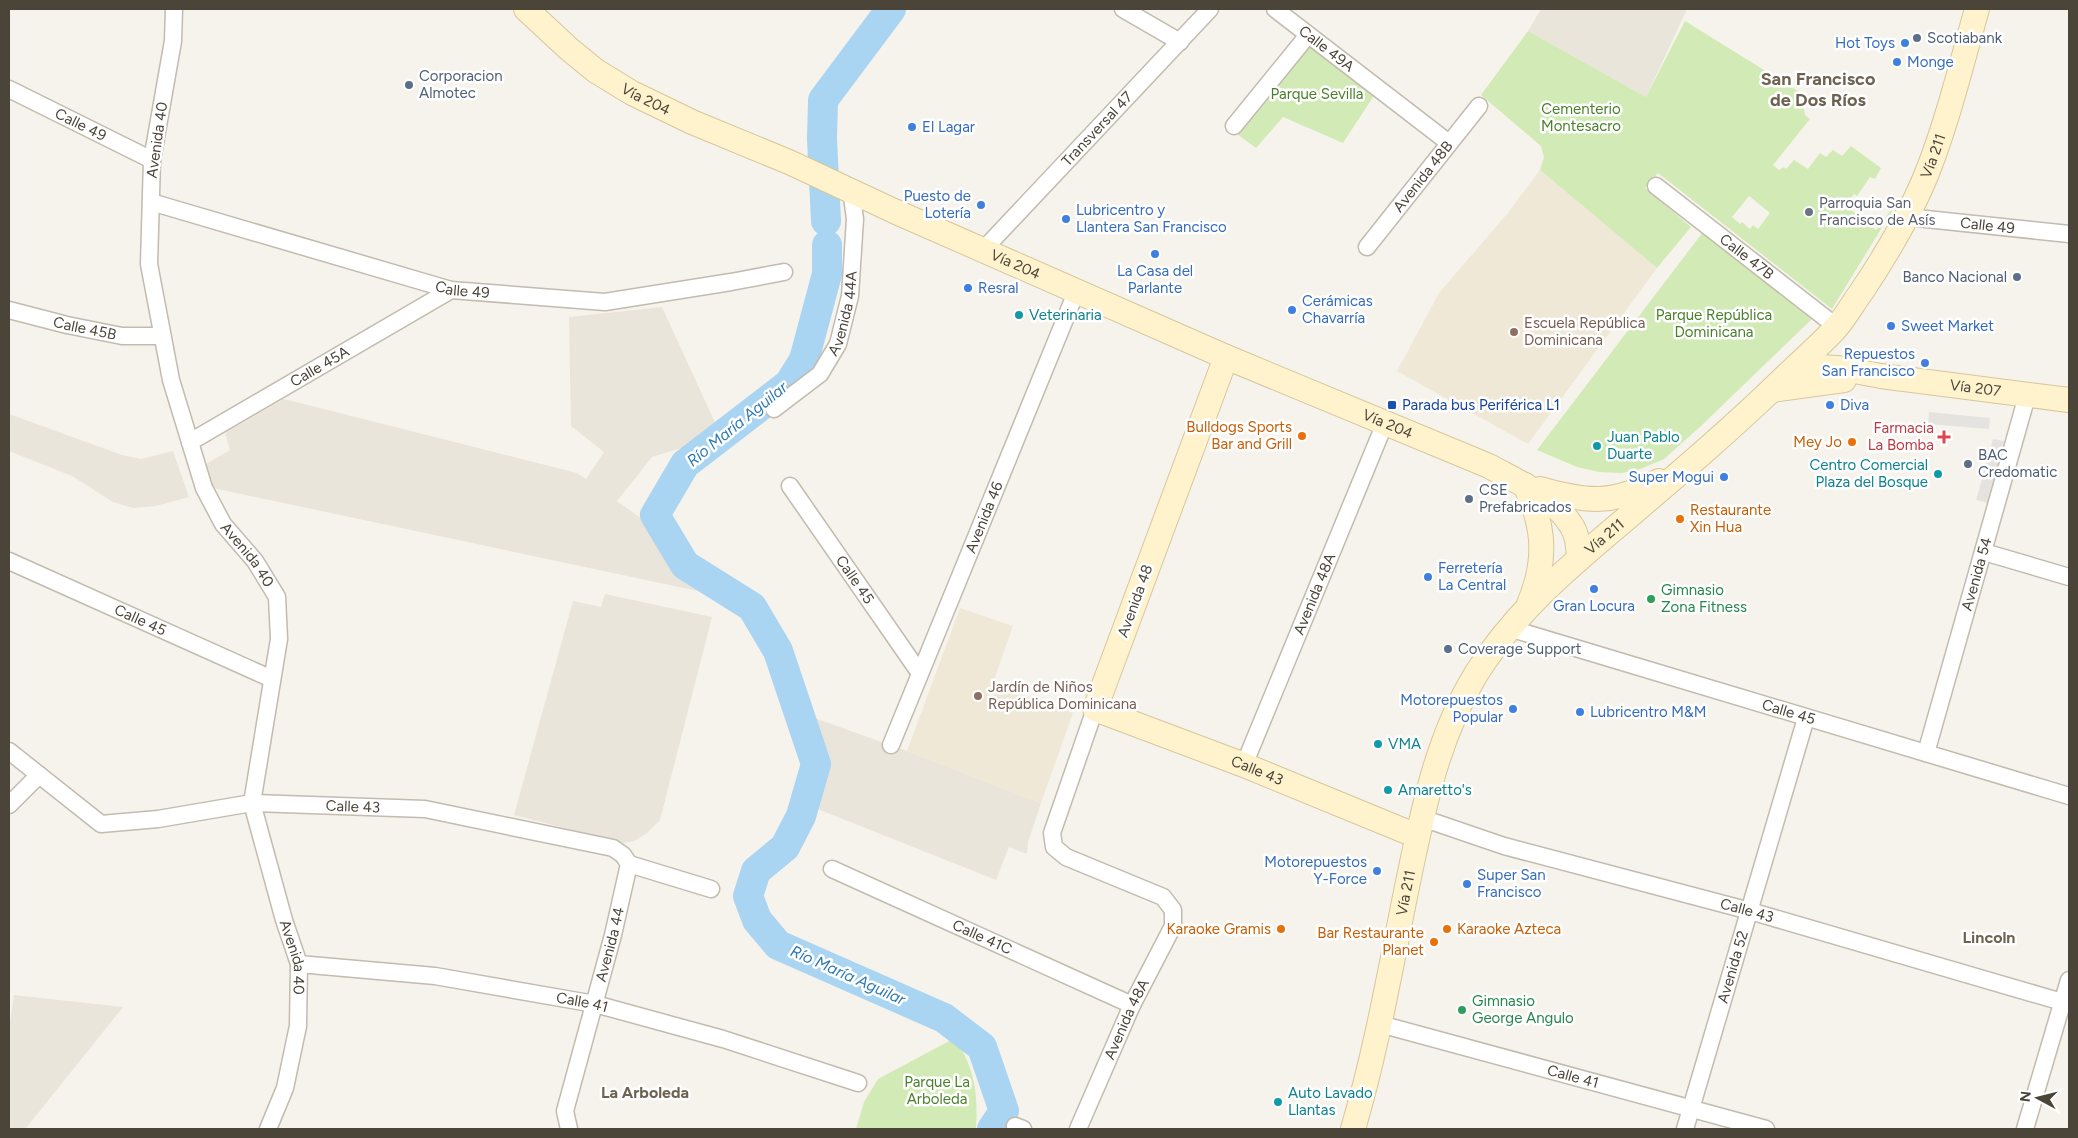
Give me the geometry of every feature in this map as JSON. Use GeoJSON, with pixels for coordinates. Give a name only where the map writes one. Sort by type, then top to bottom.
{"type":"FeatureCollection","features":[{"type":"Feature","properties":{"kind":"main road","name":"Vía 204"},"geometry":{"type":"LineString","coordinates":[[526,9],[582,60],[632,93],[692,122],[790,162],[1226,357],[1453,450],[1525,486],[1560,510],[1572,526],[1578,542],[1579,559]]}},
{"type":"Feature","properties":{"kind":"main road","name":"Vía 211"},"geometry":{"type":"LineString","coordinates":[[1353,1129],[1380,1024],[1433,771],[1447,730],[1478,671],[1528,605],[1686,468],[1772,390],[1837,327],[1886,255],[1907,217],[1929,168],[1948,111],[1977,9]]}},
{"type":"Feature","properties":{"kind":"main road","name":"Avenida 48"},"geometry":{"type":"LineString","coordinates":[[1095,709],[1226,357]]}},
{"type":"Feature","properties":{"kind":"main road","name":"Vía 207"},"geometry":{"type":"LineString","coordinates":[[1797,366],[1838,368],[1881,376],[2069,400]]}},
{"type":"Feature","properties":{"kind":"main road","name":"Vía 207"},"geometry":{"type":"LineString","coordinates":[[1772,390],[1814,383],[1881,376]]}},
{"type":"Feature","properties":{"kind":"main road"},"geometry":{"type":"LineString","coordinates":[[1525,486],[1568,496],[1603,500],[1635,493],[1686,468]]}},
{"type":"Feature","properties":{"kind":"main road"},"geometry":{"type":"LineString","coordinates":[[1525,486],[1538,518],[1542,554],[1535,589],[1528,605]]}},
{"type":"Feature","properties":{"kind":"main road","name":"Calle 43"},"geometry":{"type":"LineString","coordinates":[[1095,709],[1244,765],[1420,827]]}},
{"type":"Feature","properties":{"kind":"street","name":"Avenida 40"},"geometry":{"type":"LineString","coordinates":[[174,9],[173,42],[152,160],[149,264],[171,380],[204,488],[222,524],[255,561],[277,597],[280,639],[252,803],[284,920],[299,964],[298,1026],[285,1088],[268,1129]]}},
{"type":"Feature","properties":{"kind":"street"},"geometry":{"type":"LineString","coordinates":[[1123,9],[1180,42]]}},
{"type":"Feature","properties":{"kind":"street","name":"Transversal 47"},"geometry":{"type":"LineString","coordinates":[[984,249],[1210,9]]}},
{"type":"Feature","properties":{"kind":"street","name":"Calle 49A"},"geometry":{"type":"LineString","coordinates":[[1275,9],[1448,144]]}},
{"type":"Feature","properties":{"kind":"street"},"geometry":{"type":"LineString","coordinates":[[1234,126],[1308,35]]}},
{"type":"Feature","properties":{"kind":"street","name":"Calle 49"},"geometry":{"type":"LineString","coordinates":[[9,89],[152,160]]}},
{"type":"Feature","properties":{"kind":"street","name":"Avenida 48B"},"geometry":{"type":"LineString","coordinates":[[1367,247],[1479,106]]}},
{"type":"Feature","properties":{"kind":"street","name":"Calle 47B"},"geometry":{"type":"LineString","coordinates":[[1656,186],[1837,327]]}},
{"type":"Feature","properties":{"kind":"street","name":"Avenida 44A"},"geometry":{"type":"LineString","coordinates":[[774,409],[820,374],[838,344],[850,296],[855,219],[845,187]]}},
{"type":"Feature","properties":{"kind":"street","name":"Calle 49"},"geometry":{"type":"LineString","coordinates":[[151,202],[451,290],[604,302],[784,272]]}},
{"type":"Feature","properties":{"kind":"street","name":"Calle 49"},"geometry":{"type":"LineString","coordinates":[[1907,217],[2069,234]]}},
{"type":"Feature","properties":{"kind":"street","name":"Calle 45A"},"geometry":{"type":"LineString","coordinates":[[190,442],[451,290]]}},
{"type":"Feature","properties":{"kind":"street","name":"Avenida 46"},"geometry":{"type":"LineString","coordinates":[[891,745],[919,672],[1077,290]]}},
{"type":"Feature","properties":{"kind":"street","name":"Calle 45B"},"geometry":{"type":"LineString","coordinates":[[9,310],[67,325],[122,336],[162,336]]}},
{"type":"Feature","properties":{"kind":"street","name":"Avenida 54"},"geometry":{"type":"LineString","coordinates":[[1926,753],[2027,396]]}},
{"type":"Feature","properties":{"kind":"street","name":"Avenida 48A"},"geometry":{"type":"LineString","coordinates":[[1244,765],[1385,423]]}},
{"type":"Feature","properties":{"kind":"street","name":"Calle 45"},"geometry":{"type":"LineString","coordinates":[[790,486],[919,672]]}},
{"type":"Feature","properties":{"kind":"street"},"geometry":{"type":"LineString","coordinates":[[1984,552],[2069,577]]}},
{"type":"Feature","properties":{"kind":"street","name":"Calle 45"},"geometry":{"type":"LineString","coordinates":[[9,560],[272,679]]}},
{"type":"Feature","properties":{"kind":"street","name":"Calle 45"},"geometry":{"type":"LineString","coordinates":[[1509,628],[2069,796]]}},
{"type":"Feature","properties":{"kind":"street","name":"Avenida 48"},"geometry":{"type":"LineString","coordinates":[[1095,709],[1052,833],[1054,846],[1066,857],[1163,897],[1174,910]]}},
{"type":"Feature","properties":{"kind":"street","name":"Avenida 52"},"geometry":{"type":"LineString","coordinates":[[1685,1129],[1806,718]]}},
{"type":"Feature","properties":{"kind":"street","name":"Calle 43"},"geometry":{"type":"LineString","coordinates":[[9,751],[100,824],[158,819],[252,803],[425,809],[613,848],[623,855],[629,864],[711,889]]}},
{"type":"Feature","properties":{"kind":"street"},"geometry":{"type":"LineString","coordinates":[[9,805],[39,775]]}},
{"type":"Feature","properties":{"kind":"street","name":"Calle 43"},"geometry":{"type":"LineString","coordinates":[[1420,827],[1504,846],[1750,911],[2066,1003]]}},
{"type":"Feature","properties":{"kind":"street","name":"Avenida 44"},"geometry":{"type":"LineString","coordinates":[[569,1129],[565,1111],[595,1004],[627,880],[629,864]]}},
{"type":"Feature","properties":{"kind":"street","name":"Calle 41C"},"geometry":{"type":"LineString","coordinates":[[832,870],[1132,1005]]}},
{"type":"Feature","properties":{"kind":"street","name":"Avenida 48A"},"geometry":{"type":"LineString","coordinates":[[1078,1129],[1132,1005],[1173,926],[1174,910]]}},
{"type":"Feature","properties":{"kind":"street","name":"Calle 41"},"geometry":{"type":"LineString","coordinates":[[299,964],[435,976],[595,1004],[723,1039],[858,1083]]}},
{"type":"Feature","properties":{"kind":"street"},"geometry":{"type":"LineString","coordinates":[[2025,1129],[2066,1003],[2069,980]]}},
{"type":"Feature","properties":{"kind":"street","name":"Calle 41"},"geometry":{"type":"LineString","coordinates":[[1380,1024],[1766,1129]]}},
{"type":"Feature","properties":{"kind":"shaded area"},"geometry":{"type":"Polygon","coordinates":[[[1541,9],[1687,9],[1646,97],[1528,31],[1541,9]]]}},
{"type":"Feature","properties":{"kind":"shaded area","name":"Escuela República Dominicana"},"geometry":{"type":"Polygon","coordinates":[[[1540,170],[1657,268],[1528,444],[1397,371],[1439,293],[1507,214],[1540,170]]]}},
{"type":"Feature","properties":{"kind":"shaded area"},"geometry":{"type":"Polygon","coordinates":[[[662,307],[718,429],[688,446],[652,457],[617,501],[656,529],[664,547],[675,563],[712,594],[213,488],[206,464],[230,450],[225,433],[284,399],[577,473],[586,479],[604,452],[571,426],[569,317],[662,307]]]}},
{"type":"Feature","properties":{"kind":"shaded area"},"geometry":{"type":"Polygon","coordinates":[[[1929,412],[1990,418],[1989,429],[1928,424],[1929,412]]]}},
{"type":"Feature","properties":{"kind":"shaded area"},"geometry":{"type":"Polygon","coordinates":[[[9,414],[122,455],[141,459],[173,451],[189,497],[156,506],[133,508],[113,502],[72,476],[9,451],[9,414]]]}},
{"type":"Feature","properties":{"kind":"shaded area"},"geometry":{"type":"Polygon","coordinates":[[[1993,439],[2004,441],[1988,503],[1976,500],[1993,439]]]}},
{"type":"Feature","properties":{"kind":"shaded area"},"geometry":{"type":"Polygon","coordinates":[[[605,594],[712,617],[660,820],[647,833],[634,841],[623,843],[514,815],[573,601],[601,607],[605,594]]]}},
{"type":"Feature","properties":{"kind":"shaded area","name":"Jardín de Niños República Dominicana"},"geometry":{"type":"Polygon","coordinates":[[[960,608],[1013,626],[993,683],[1073,713],[1041,803],[907,751],[960,608]]]}},
{"type":"Feature","properties":{"kind":"shaded area"},"geometry":{"type":"Polygon","coordinates":[[[809,716],[907,751],[1041,803],[1028,842],[1027,854],[1009,847],[996,880],[815,808],[828,764],[809,716]]]}},
{"type":"Feature","properties":{"kind":"shaded area"},"geometry":{"type":"Polygon","coordinates":[[[14,995],[123,1007],[26,1128],[29,1129],[9,1129],[9,1029],[14,995]]]}},
{"type":"Feature","properties":{"kind":"green space","name":"Cementerio Montesacro"},"geometry":{"type":"Polygon","coordinates":[[[1685,21],[1801,93],[1805,115],[1810,119],[1773,165],[1779,170],[1784,167],[1786,169],[1794,160],[1808,169],[1820,153],[1826,157],[1833,150],[1842,156],[1851,146],[1881,168],[1875,179],[1870,177],[1857,196],[1854,194],[1850,199],[1850,209],[1876,230],[1902,195],[1832,309],[1658,173],[1645,188],[1691,227],[1657,268],[1540,170],[1544,157],[1541,146],[1481,95],[1528,31],[1646,97],[1685,21]],[[1749,196],[1732,217],[1750,229],[1753,225],[1758,229],[1770,213],[1749,196]]]}},
{"type":"Feature","properties":{"kind":"green space","name":"Parque Sevilla"},"geometry":{"type":"Polygon","coordinates":[[[1311,44],[1375,94],[1343,143],[1283,117],[1256,148],[1237,134],[1311,44]]]}},
{"type":"Feature","properties":{"kind":"green space","name":"Parque República Dominicana"},"geometry":{"type":"Polygon","coordinates":[[[1703,232],[1812,319],[1664,459],[1638,470],[1622,473],[1599,472],[1577,467],[1537,450],[1703,232]]]}},
{"type":"Feature","properties":{"kind":"green space","name":"Parque La Arboleda"},"geometry":{"type":"Polygon","coordinates":[[[955,1038],[967,1061],[974,1082],[976,1092],[976,1129],[856,1129],[864,1102],[878,1079],[955,1038]]]}},
{"type":"Feature","properties":{"kind":"waterway","name":"Río María Aguilar"},"geometry":{"type":"LineString","coordinates":[[826,221],[822,139],[823,100],[891,9]]}},
{"type":"Feature","properties":{"kind":"waterway","name":"Río María Aguilar"},"geometry":{"type":"LineString","coordinates":[[827,245],[827,274],[804,360],[789,384],[685,464],[655,515],[685,565],[752,607],[778,651],[816,764],[801,816],[785,847],[756,871],[748,896],[757,920],[778,945],[944,1018],[982,1047],[1004,1111],[992,1129]]}},
{"type":"Feature","properties":{"kind":"place","name":"Scotiabank"},"geometry":{"type":"Point","coordinates":[1917,38]}},
{"type":"Feature","properties":{"kind":"place","name":"Hot Toys"},"geometry":{"type":"Point","coordinates":[1905,43]}},
{"type":"Feature","properties":{"kind":"place","name":"Monge"},"geometry":{"type":"Point","coordinates":[1897,62]}},
{"type":"Feature","properties":{"kind":"place","name":"Corporacion Almotec"},"geometry":{"type":"Point","coordinates":[409,85]}},
{"type":"Feature","properties":{"kind":"place","name":"El Lagar"},"geometry":{"type":"Point","coordinates":[912,127]}},
{"type":"Feature","properties":{"kind":"place","name":"Puesto de Lotería"},"geometry":{"type":"Point","coordinates":[981,205]}},
{"type":"Feature","properties":{"kind":"place","name":"Parroquia San Francisco de Asís"},"geometry":{"type":"Point","coordinates":[1809,212]}},
{"type":"Feature","properties":{"kind":"place","name":"Lubricentro y Llantera San Francisco"},"geometry":{"type":"Point","coordinates":[1066,219]}},
{"type":"Feature","properties":{"kind":"place","name":"La Casa del Parlante"},"geometry":{"type":"Point","coordinates":[1155,254]}},
{"type":"Feature","properties":{"kind":"place","name":"Banco Nacional"},"geometry":{"type":"Point","coordinates":[2017,277]}},
{"type":"Feature","properties":{"kind":"place","name":"Resral"},"geometry":{"type":"Point","coordinates":[968,288]}},
{"type":"Feature","properties":{"kind":"place","name":"Cerámicas Chavarría"},"geometry":{"type":"Point","coordinates":[1292,310]}},
{"type":"Feature","properties":{"kind":"place","name":"Veterinaria"},"geometry":{"type":"Point","coordinates":[1019,315]}},
{"type":"Feature","properties":{"kind":"place","name":"Sweet Market"},"geometry":{"type":"Point","coordinates":[1891,326]}},
{"type":"Feature","properties":{"kind":"place","name":"Escuela República Dominicana"},"geometry":{"type":"Point","coordinates":[1514,332]}},
{"type":"Feature","properties":{"kind":"place","name":"Repuestos San Francisco"},"geometry":{"type":"Point","coordinates":[1925,363]}},
{"type":"Feature","properties":{"kind":"place","name":"Parada bus Periférica L1"},"geometry":{"type":"Point","coordinates":[1392,405]}},
{"type":"Feature","properties":{"kind":"place","name":"Diva"},"geometry":{"type":"Point","coordinates":[1830,405]}},
{"type":"Feature","properties":{"kind":"place","name":"Bulldogs Sports Bar and Grill"},"geometry":{"type":"Point","coordinates":[1302,436]}},
{"type":"Feature","properties":{"kind":"place","name":"Farmacia La Bomba"},"geometry":{"type":"Point","coordinates":[1944,437]}},
{"type":"Feature","properties":{"kind":"place","name":"Mey Jo"},"geometry":{"type":"Point","coordinates":[1852,442]}},
{"type":"Feature","properties":{"kind":"place","name":"Juan Pablo Duarte"},"geometry":{"type":"Point","coordinates":[1597,446]}},
{"type":"Feature","properties":{"kind":"place","name":"BAC Credomatic"},"geometry":{"type":"Point","coordinates":[1968,464]}},
{"type":"Feature","properties":{"kind":"place","name":"Centro Comercial Plaza del Bosque"},"geometry":{"type":"Point","coordinates":[1938,474]}},
{"type":"Feature","properties":{"kind":"place","name":"Super Mogui"},"geometry":{"type":"Point","coordinates":[1724,477]}},
{"type":"Feature","properties":{"kind":"place","name":"CSE Prefabricados"},"geometry":{"type":"Point","coordinates":[1469,499]}},
{"type":"Feature","properties":{"kind":"place","name":"Restaurante Xin Hua"},"geometry":{"type":"Point","coordinates":[1680,519]}},
{"type":"Feature","properties":{"kind":"place","name":"Ferretería La Central"},"geometry":{"type":"Point","coordinates":[1428,577]}},
{"type":"Feature","properties":{"kind":"place","name":"Gran Locura"},"geometry":{"type":"Point","coordinates":[1594,589]}},
{"type":"Feature","properties":{"kind":"place","name":"Gimnasio Zona Fitness"},"geometry":{"type":"Point","coordinates":[1651,599]}},
{"type":"Feature","properties":{"kind":"place","name":"Coverage Support"},"geometry":{"type":"Point","coordinates":[1448,649]}},
{"type":"Feature","properties":{"kind":"place","name":"Jardín de Niños República Dominicana"},"geometry":{"type":"Point","coordinates":[978,696]}},
{"type":"Feature","properties":{"kind":"place","name":"Motorepuestos Popular"},"geometry":{"type":"Point","coordinates":[1513,709]}},
{"type":"Feature","properties":{"kind":"place","name":"Lubricentro M&M"},"geometry":{"type":"Point","coordinates":[1580,712]}},
{"type":"Feature","properties":{"kind":"place","name":"VMA"},"geometry":{"type":"Point","coordinates":[1378,744]}},
{"type":"Feature","properties":{"kind":"place","name":"Amaretto's"},"geometry":{"type":"Point","coordinates":[1388,790]}},
{"type":"Feature","properties":{"kind":"place","name":"Motorepuestos Y-Force"},"geometry":{"type":"Point","coordinates":[1377,871]}},
{"type":"Feature","properties":{"kind":"place","name":"Super San Francisco"},"geometry":{"type":"Point","coordinates":[1467,884]}},
{"type":"Feature","properties":{"kind":"place","name":"Karaoke Gramis"},"geometry":{"type":"Point","coordinates":[1281,929]}},
{"type":"Feature","properties":{"kind":"place","name":"Karaoke Azteca"},"geometry":{"type":"Point","coordinates":[1447,929]}},
{"type":"Feature","properties":{"kind":"place","name":"Bar Restaurante Planet"},"geometry":{"type":"Point","coordinates":[1434,942]}},
{"type":"Feature","properties":{"kind":"place","name":"Gimnasio George Angulo"},"geometry":{"type":"Point","coordinates":[1462,1010]}},
{"type":"Feature","properties":{"kind":"place","name":"Auto Lavado Llantas"},"geometry":{"type":"Point","coordinates":[1278,1102]}},
{"type":"Feature","properties":{"kind":"district","name":"San Francisco de Dos Ríos"},"geometry":{"type":"Point","coordinates":[1818,89]}},
{"type":"Feature","properties":{"kind":"district","name":"Lincoln"},"geometry":{"type":"Point","coordinates":[1989,937]}},
{"type":"Feature","properties":{"kind":"district","name":"La Arboleda"},"geometry":{"type":"Point","coordinates":[645,1092]}}]}
